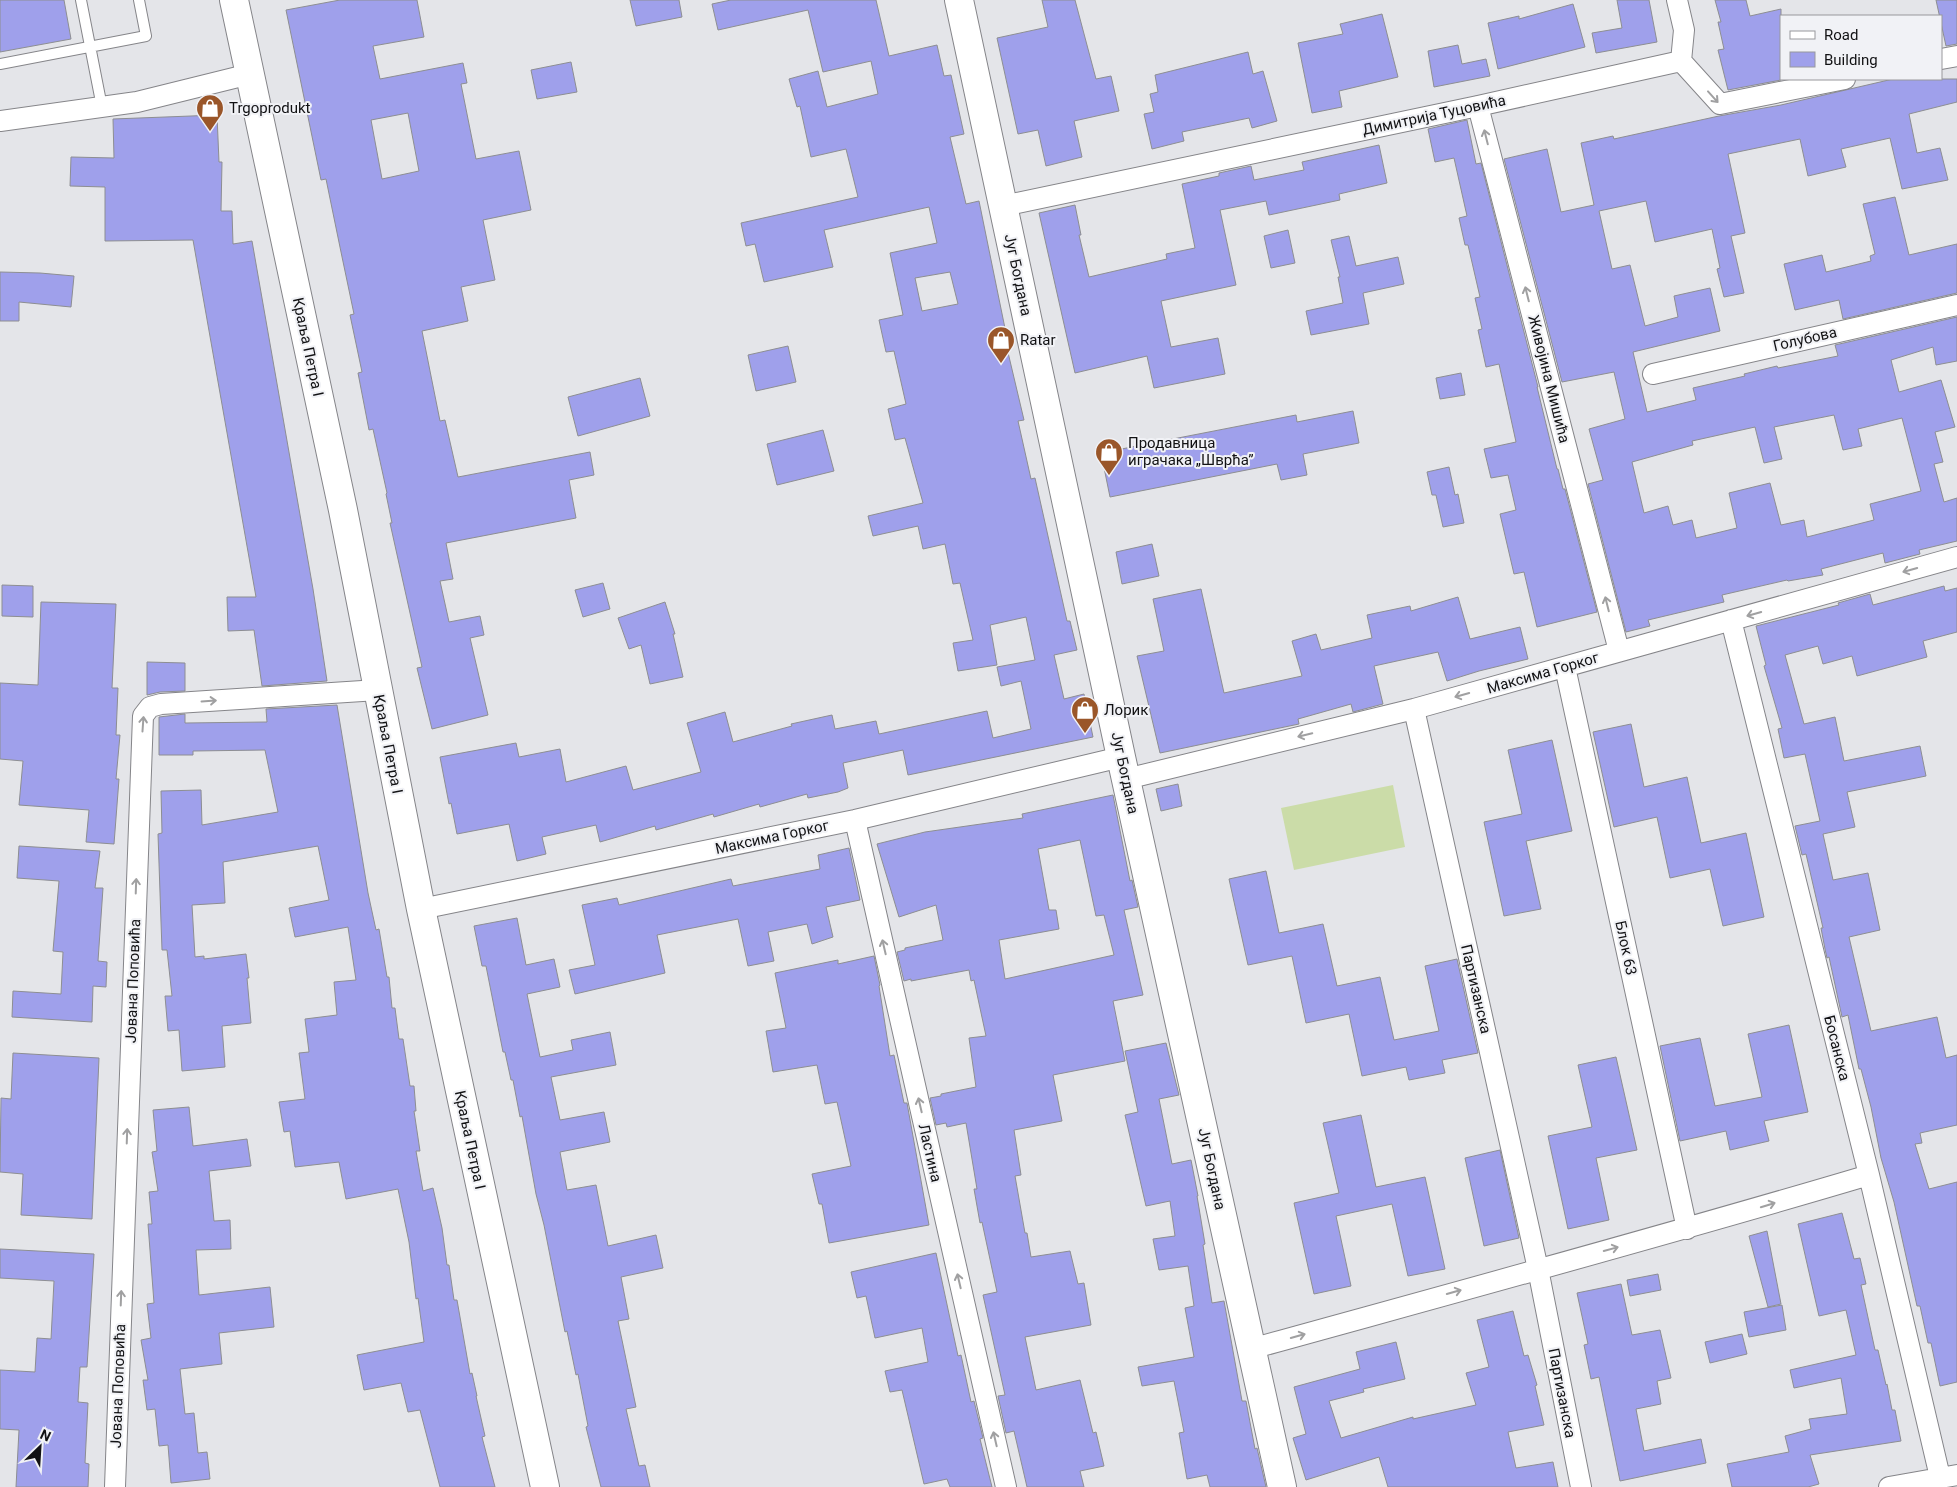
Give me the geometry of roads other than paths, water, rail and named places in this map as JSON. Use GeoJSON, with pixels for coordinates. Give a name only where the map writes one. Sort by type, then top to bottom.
{"type":"FeatureCollection","features":[{"type":"Feature","properties":{"kind":"main road","name":"Краља Петра I"},"geometry":{"type":"LineString","coordinates":[[234,0],[343,510],[421,909],[545,1487]]}},
{"type":"Feature","properties":{"kind":"main road","name":"Југ Богдана"},"geometry":{"type":"LineString","coordinates":[[959,0],[1123,768],[1282,1487]]}},
{"type":"Feature","properties":{"kind":"street"},"geometry":{"type":"LineString","coordinates":[[1677,0],[1684,30],[1681,61],[1720,104],[1840,80]]}},
{"type":"Feature","properties":{"kind":"street"},"geometry":{"type":"LineString","coordinates":[[1942,59],[1957,56]]}},
{"type":"Feature","properties":{"kind":"street","name":"Димитрија Туцовића"},"geometry":{"type":"LineString","coordinates":[[1003,206],[1478,106],[1681,61]]}},
{"type":"Feature","properties":{"kind":"street"},"geometry":{"type":"LineString","coordinates":[[0,121],[137,102],[250,74]]}},
{"type":"Feature","properties":{"kind":"street","name":"Живојина Мишића"},"geometry":{"type":"LineString","coordinates":[[1478,106],[1619,652]]}},
{"type":"Feature","properties":{"kind":"street","name":"Голубова"},"geometry":{"type":"LineString","coordinates":[[1653,374],[1957,305]]}},
{"type":"Feature","properties":{"kind":"street","name":"Максима Горког"},"geometry":{"type":"LineString","coordinates":[[421,909],[855,820],[1414,709],[1957,557]]}},
{"type":"Feature","properties":{"kind":"street","name":"Босанска"},"geometry":{"type":"LineString","coordinates":[[1731,620],[1869,1175],[1949,1476]]}},
{"type":"Feature","properties":{"kind":"street","name":"Блок 63"},"geometry":{"type":"LineString","coordinates":[[1564,667],[1687,1229]]}},
{"type":"Feature","properties":{"kind":"street","name":"Јована Поповића"},"geometry":{"type":"LineString","coordinates":[[115,1487],[143,716],[150,707],[161,704],[378,690]]}},
{"type":"Feature","properties":{"kind":"street","name":"Партизанска"},"geometry":{"type":"LineString","coordinates":[[1414,709],[1538,1269],[1581,1487]]}},
{"type":"Feature","properties":{"kind":"street","name":"Ластина"},"geometry":{"type":"LineString","coordinates":[[855,820],[1006,1487]]}},
{"type":"Feature","properties":{"kind":"street"},"geometry":{"type":"LineString","coordinates":[[1251,1349],[1687,1229],[1869,1175]]}},
{"type":"Feature","properties":{"kind":"street"},"geometry":{"type":"LineString","coordinates":[[1889,1487],[1949,1476]]}},
{"type":"Feature","properties":{"kind":"lane"},"geometry":{"type":"LineString","coordinates":[[82,0],[102,107]]}},
{"type":"Feature","properties":{"kind":"lane"},"geometry":{"type":"LineString","coordinates":[[0,64],[146,36],[139,0]]}},
{"type":"Feature","properties":{"kind":"place","name":"Trgoprodukt"},"geometry":{"type":"Point","coordinates":[210,132]}},
{"type":"Feature","properties":{"kind":"place","name":"Ratar"},"geometry":{"type":"Point","coordinates":[1001,364]}},
{"type":"Feature","properties":{"kind":"place","name":"Продавница играчака „Шврћа”"},"geometry":{"type":"Point","coordinates":[1109,476]}},
{"type":"Feature","properties":{"kind":"place","name":"Лорик"},"geometry":{"type":"Point","coordinates":[1085,734]}}]}
